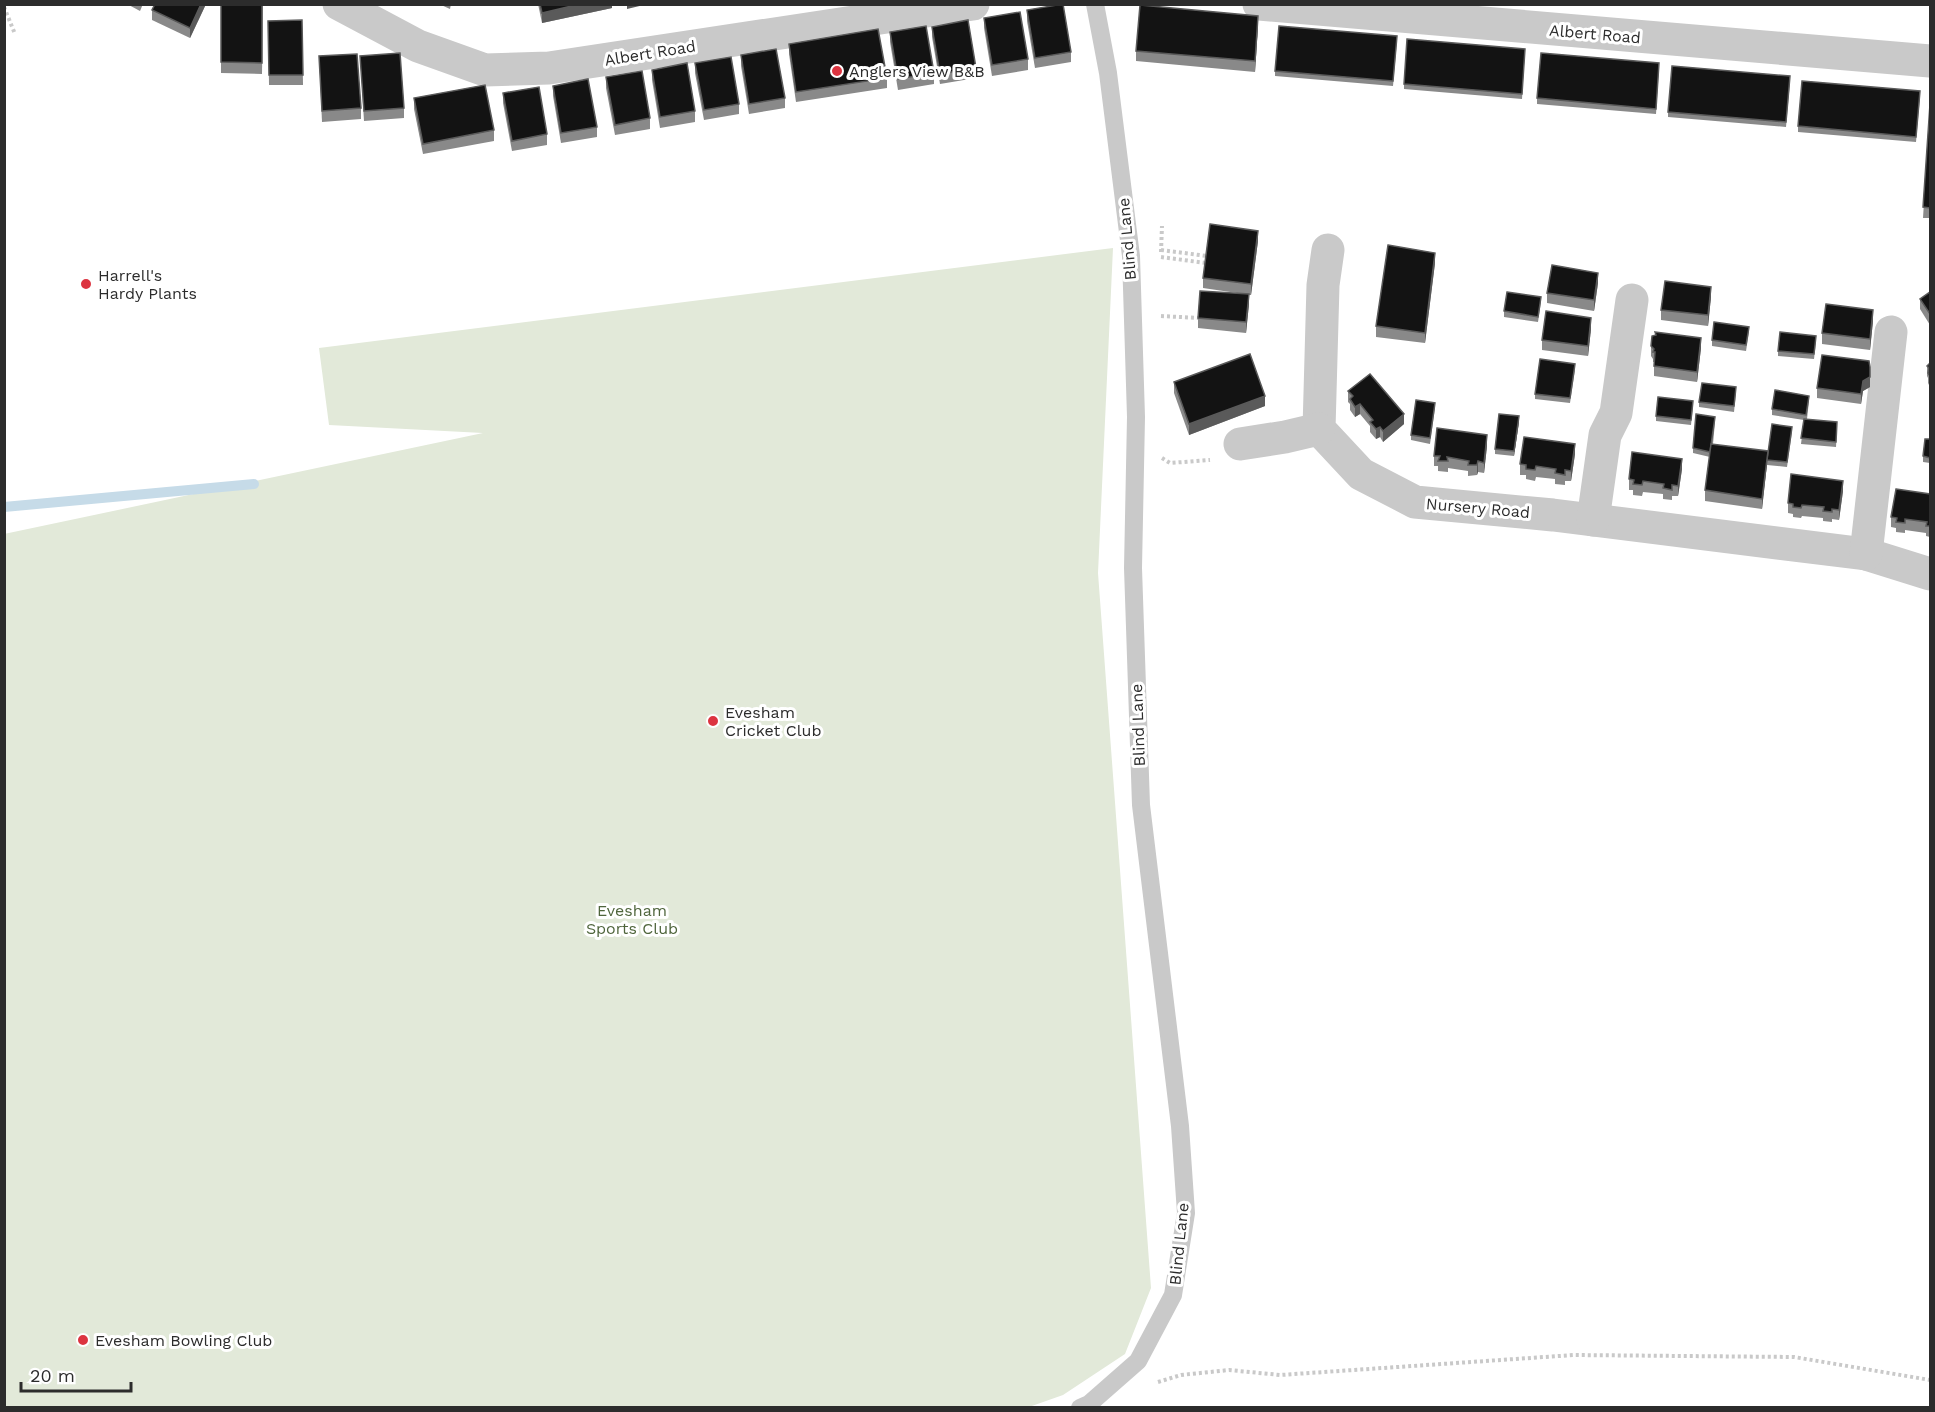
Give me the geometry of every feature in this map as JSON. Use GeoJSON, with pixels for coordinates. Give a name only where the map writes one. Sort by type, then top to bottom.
{"type":"FeatureCollection","features":[{"type":"Feature","properties":{"kind":"street","name":"Albert Road"},"geometry":{"type":"LineString","coordinates":[[339,4],[418,46],[485,70],[549,68],[973,4]]}},
{"type":"Feature","properties":{"kind":"street","name":"Albert Road"},"geometry":{"type":"LineString","coordinates":[[1259,4],[1385,11],[1930,61]]}},
{"type":"Feature","properties":{"kind":"street"},"geometry":{"type":"LineString","coordinates":[[1240,444],[1318,429],[1323,285],[1328,250]]}},
{"type":"Feature","properties":{"kind":"street"},"geometry":{"type":"LineString","coordinates":[[1593,520],[1605,435],[1616,412],[1632,300]]}},
{"type":"Feature","properties":{"kind":"street"},"geometry":{"type":"LineString","coordinates":[[1866,554],[1891,332]]}},
{"type":"Feature","properties":{"kind":"street","name":"Nursery Road"},"geometry":{"type":"LineString","coordinates":[[1318,429],[1361,474],[1415,502],[1593,520],[1866,554],[1930,574]]}},
{"type":"Feature","properties":{"kind":"lane","name":"Blind Lane"},"geometry":{"type":"LineString","coordinates":[[1080,1407],[1089,1404],[1138,1361],[1173,1295],[1186,1213],[1180,1125],[1141,805],[1133,568],[1136,417],[1131,256],[1108,73],[1095,4]]}},
{"type":"Feature","properties":{"kind":"path"},"geometry":{"type":"LineString","coordinates":[[4,7],[15,34]]}},
{"type":"Feature","properties":{"kind":"path"},"geometry":{"type":"LineString","coordinates":[[1162,226],[1161,257],[1206,263]]}},
{"type":"Feature","properties":{"kind":"path"},"geometry":{"type":"LineString","coordinates":[[1161,250],[1207,256]]}},
{"type":"Feature","properties":{"kind":"path"},"geometry":{"type":"LineString","coordinates":[[1157,316],[1199,318]]}},
{"type":"Feature","properties":{"kind":"path"},"geometry":{"type":"LineString","coordinates":[[1160,457],[1170,463],[1195,463],[1241,454],[1240,444]]}},
{"type":"Feature","properties":{"kind":"path"},"geometry":{"type":"LineString","coordinates":[[1150,1385],[1181,1375],[1229,1370],[1280,1376],[1574,1355],[1794,1357],[1930,1380]]}},
{"type":"Feature","properties":{"kind":"green space","name":"Evesham Sports Club"},"geometry":{"type":"Polygon","coordinates":[[[1113,248],[1098,573],[1151,1288],[1125,1354],[1063,1395],[1029,1407],[5,1407],[4,534],[483,433],[329,425],[319,348],[1113,248]]]}},
{"type":"Feature","properties":{"kind":"building"},"geometry":{"type":"Polygon","coordinates":[[[155,4],[201,4],[190,28],[152,10],[155,4]]]}},
{"type":"Feature","properties":{"kind":"building"},"geometry":{"type":"Polygon","coordinates":[[[221,4],[262,4],[262,63],[221,62],[221,4]]]}},
{"type":"Feature","properties":{"kind":"building"},"geometry":{"type":"Polygon","coordinates":[[[540,4],[580,4],[542,13],[540,4]]]}},
{"type":"Feature","properties":{"kind":"building"},"geometry":{"type":"Polygon","coordinates":[[[1063,4],[1071,52],[1035,58],[1027,10],[1063,4]]]}},
{"type":"Feature","properties":{"kind":"building"},"geometry":{"type":"Polygon","coordinates":[[[1140,5],[1258,16],[1255,61],[1136,51],[1140,5]]]}},
{"type":"Feature","properties":{"kind":"building"},"geometry":{"type":"Polygon","coordinates":[[[1020,12],[1028,59],[992,65],[984,18],[1020,12]]]}},
{"type":"Feature","properties":{"kind":"building"},"geometry":{"type":"Polygon","coordinates":[[[302,20],[303,75],[269,75],[268,21],[302,20]]]}},
{"type":"Feature","properties":{"kind":"building"},"geometry":{"type":"Polygon","coordinates":[[[968,20],[976,68],[940,74],[932,27],[968,20]]]}},
{"type":"Feature","properties":{"kind":"building"},"geometry":{"type":"Polygon","coordinates":[[[926,26],[934,73],[898,79],[890,32],[926,26]]]}},
{"type":"Feature","properties":{"kind":"building"},"geometry":{"type":"Polygon","coordinates":[[[1279,26],[1397,36],[1393,81],[1275,71],[1279,26]]]}},
{"type":"Feature","properties":{"kind":"building","name":"Anglers View B&B"},"geometry":{"type":"Polygon","coordinates":[[[878,29],[887,78],[796,92],[789,44],[878,29]]]}},
{"type":"Feature","properties":{"kind":"building"},"geometry":{"type":"Polygon","coordinates":[[[1407,39],[1525,49],[1522,94],[1404,84],[1407,39]]]}},
{"type":"Feature","properties":{"kind":"building"},"geometry":{"type":"Polygon","coordinates":[[[776,49],[785,98],[749,104],[741,55],[776,49]]]}},
{"type":"Feature","properties":{"kind":"building"},"geometry":{"type":"Polygon","coordinates":[[[400,53],[404,108],[364,111],[360,56],[400,53]]]}},
{"type":"Feature","properties":{"kind":"building"},"geometry":{"type":"Polygon","coordinates":[[[1541,53],[1659,63],[1656,109],[1537,98],[1541,53]]]}},
{"type":"Feature","properties":{"kind":"building"},"geometry":{"type":"Polygon","coordinates":[[[357,54],[361,108],[322,111],[319,56],[357,54]]]}},
{"type":"Feature","properties":{"kind":"building"},"geometry":{"type":"Polygon","coordinates":[[[731,57],[739,104],[704,110],[695,63],[731,57]]]}},
{"type":"Feature","properties":{"kind":"building"},"geometry":{"type":"Polygon","coordinates":[[[687,63],[695,111],[660,117],[652,70],[687,63]]]}},
{"type":"Feature","properties":{"kind":"building"},"geometry":{"type":"Polygon","coordinates":[[[1672,66],[1790,76],[1786,122],[1668,112],[1672,66]]]}},
{"type":"Feature","properties":{"kind":"building"},"geometry":{"type":"Polygon","coordinates":[[[642,71],[650,118],[615,125],[606,77],[642,71]]]}},
{"type":"Feature","properties":{"kind":"building"},"geometry":{"type":"Polygon","coordinates":[[[588,79],[597,127],[561,133],[553,86],[588,79]]]}},
{"type":"Feature","properties":{"kind":"building"},"geometry":{"type":"Polygon","coordinates":[[[1802,81],[1920,91],[1916,137],[1798,126],[1802,81]]]}},
{"type":"Feature","properties":{"kind":"building"},"geometry":{"type":"Polygon","coordinates":[[[485,85],[494,130],[423,144],[414,98],[485,85]]]}},
{"type":"Feature","properties":{"kind":"building"},"geometry":{"type":"Polygon","coordinates":[[[539,87],[547,134],[512,141],[503,93],[539,87]]]}},
{"type":"Feature","properties":{"kind":"building"},"geometry":{"type":"Polygon","coordinates":[[[1930,104],[1930,208],[1923,207],[1930,104]]]}},
{"type":"Feature","properties":{"kind":"building"},"geometry":{"type":"Polygon","coordinates":[[[1210,224],[1258,231],[1251,284],[1203,278],[1210,224]]]}},
{"type":"Feature","properties":{"kind":"building"},"geometry":{"type":"Polygon","coordinates":[[[1388,245],[1435,253],[1425,333],[1376,326],[1388,245]]]}},
{"type":"Feature","properties":{"kind":"building"},"geometry":{"type":"Polygon","coordinates":[[[1552,265],[1598,273],[1594,300],[1547,293],[1552,265]]]}},
{"type":"Feature","properties":{"kind":"building"},"geometry":{"type":"Polygon","coordinates":[[[1665,281],[1711,287],[1708,315],[1661,310],[1665,281]]]}},
{"type":"Feature","properties":{"kind":"building"},"geometry":{"type":"Polygon","coordinates":[[[1200,291],[1249,294],[1246,322],[1198,318],[1200,291]]]}},
{"type":"Feature","properties":{"kind":"building"},"geometry":{"type":"Polygon","coordinates":[[[1507,292],[1541,297],[1538,317],[1504,311],[1507,292]]]}},
{"type":"Feature","properties":{"kind":"building"},"geometry":{"type":"Polygon","coordinates":[[[1930,292],[1930,314],[1920,299],[1930,292]]]}},
{"type":"Feature","properties":{"kind":"building"},"geometry":{"type":"Polygon","coordinates":[[[1826,304],[1873,310],[1870,339],[1822,333],[1826,304]]]}},
{"type":"Feature","properties":{"kind":"building"},"geometry":{"type":"Polygon","coordinates":[[[1546,311],[1591,318],[1588,346],[1542,340],[1546,311]]]}},
{"type":"Feature","properties":{"kind":"building"},"geometry":{"type":"Polygon","coordinates":[[[1714,322],[1749,327],[1746,345],[1712,340],[1714,322]]]}},
{"type":"Feature","properties":{"kind":"building"},"geometry":{"type":"Polygon","coordinates":[[[1655,332],[1701,338],[1697,372],[1654,366],[1655,352],[1651,346],[1655,332]]]}},
{"type":"Feature","properties":{"kind":"building"},"geometry":{"type":"Polygon","coordinates":[[[1780,332],[1816,336],[1814,354],[1778,351],[1780,332]]]}},
{"type":"Feature","properties":{"kind":"building"},"geometry":{"type":"Polygon","coordinates":[[[1250,354],[1265,396],[1189,424],[1174,382],[1250,354]]]}},
{"type":"Feature","properties":{"kind":"building"},"geometry":{"type":"Polygon","coordinates":[[[1822,355],[1869,361],[1870,377],[1863,381],[1861,394],[1817,388],[1822,355]]]}},
{"type":"Feature","properties":{"kind":"building"},"geometry":{"type":"Polygon","coordinates":[[[1540,359],[1575,364],[1570,398],[1535,394],[1540,359]]]}},
{"type":"Feature","properties":{"kind":"building"},"geometry":{"type":"Polygon","coordinates":[[[1370,374],[1404,414],[1383,431],[1380,427],[1376,429],[1370,422],[1373,420],[1360,404],[1355,407],[1350,399],[1353,396],[1348,391],[1370,374]]]}},
{"type":"Feature","properties":{"kind":"building"},"geometry":{"type":"Polygon","coordinates":[[[1702,383],[1736,387],[1734,406],[1699,402],[1702,383]]]}},
{"type":"Feature","properties":{"kind":"building"},"geometry":{"type":"Polygon","coordinates":[[[1775,390],[1809,396],[1806,415],[1772,409],[1775,390]]]}},
{"type":"Feature","properties":{"kind":"building"},"geometry":{"type":"Polygon","coordinates":[[[1658,397],[1693,401],[1691,420],[1656,416],[1658,397]]]}},
{"type":"Feature","properties":{"kind":"building"},"geometry":{"type":"Polygon","coordinates":[[[1416,400],[1435,403],[1430,438],[1411,435],[1416,400]]]}},
{"type":"Feature","properties":{"kind":"building"},"geometry":{"type":"Polygon","coordinates":[[[1499,414],[1519,416],[1514,451],[1495,449],[1499,414]]]}},
{"type":"Feature","properties":{"kind":"building"},"geometry":{"type":"Polygon","coordinates":[[[1696,414],[1715,417],[1710,452],[1693,448],[1696,414]]]}},
{"type":"Feature","properties":{"kind":"building"},"geometry":{"type":"Polygon","coordinates":[[[1804,419],[1837,422],[1836,442],[1801,438],[1804,419]]]}},
{"type":"Feature","properties":{"kind":"building"},"geometry":{"type":"Polygon","coordinates":[[[1772,424],[1792,427],[1787,462],[1767,460],[1772,424]]]}},
{"type":"Feature","properties":{"kind":"building"},"geometry":{"type":"Polygon","coordinates":[[[1437,428],[1487,435],[1484,463],[1478,461],[1477,465],[1468,465],[1469,461],[1447,457],[1448,461],[1438,461],[1440,456],[1434,456],[1437,428]]]}},
{"type":"Feature","properties":{"kind":"building"},"geometry":{"type":"Polygon","coordinates":[[[1524,437],[1575,444],[1571,471],[1565,470],[1565,475],[1555,473],[1556,469],[1536,466],[1535,470],[1526,469],[1526,465],[1520,464],[1524,437]]]}},
{"type":"Feature","properties":{"kind":"building"},"geometry":{"type":"Polygon","coordinates":[[[1925,439],[1930,439],[1930,458],[1923,456],[1925,439]]]}},
{"type":"Feature","properties":{"kind":"building"},"geometry":{"type":"Polygon","coordinates":[[[1711,444],[1768,451],[1762,499],[1705,490],[1711,444]]]}},
{"type":"Feature","properties":{"kind":"building"},"geometry":{"type":"Polygon","coordinates":[[[1632,452],[1682,459],[1678,486],[1672,485],[1672,490],[1663,488],[1664,484],[1643,481],[1642,485],[1633,484],[1634,480],[1629,479],[1632,452]]]}},
{"type":"Feature","properties":{"kind":"building"},"geometry":{"type":"Polygon","coordinates":[[[1791,474],[1843,481],[1839,510],[1823,511],[1824,507],[1802,505],[1801,508],[1793,507],[1793,504],[1788,503],[1791,474]]]}},
{"type":"Feature","properties":{"kind":"building"},"geometry":{"type":"Polygon","coordinates":[[[1896,489],[1930,494],[1930,526],[1926,526],[1927,522],[1905,519],[1905,523],[1896,522],[1897,518],[1891,517],[1896,489]]]}},
{"type":"Feature","properties":{"kind":"waterway"},"geometry":{"type":"LineString","coordinates":[[4,507],[254,484]]}},
{"type":"Feature","properties":{"kind":"place","name":"Anglers View B&B"},"geometry":{"type":"Point","coordinates":[837,71]}},
{"type":"Feature","properties":{"kind":"place","name":"Harrell's Hardy Plants"},"geometry":{"type":"Point","coordinates":[86,284]}},
{"type":"Feature","properties":{"kind":"place","name":"Evesham Cricket Club"},"geometry":{"type":"Point","coordinates":[713,721]}},
{"type":"Feature","properties":{"kind":"place","name":"Evesham Bowling Club"},"geometry":{"type":"Point","coordinates":[83,1340]}}]}
